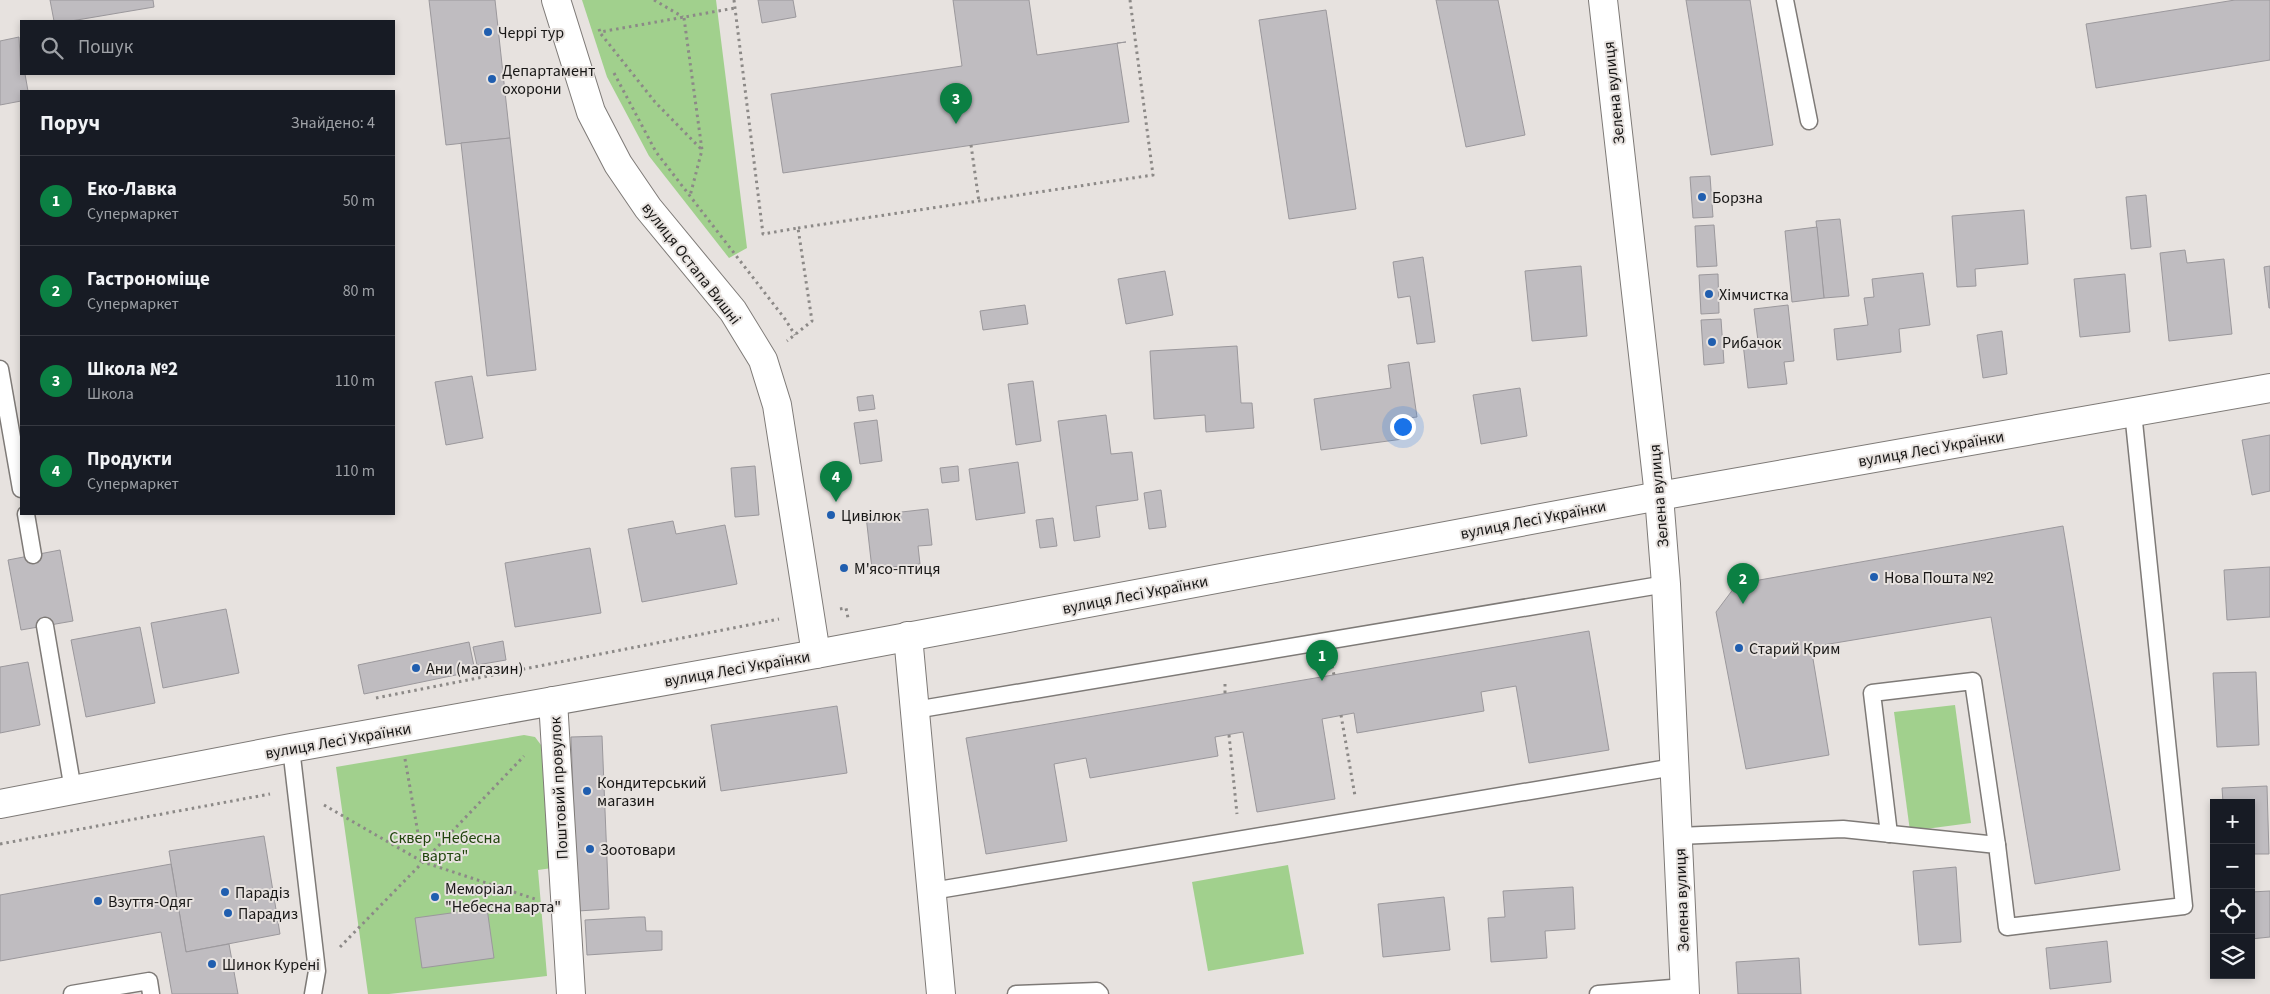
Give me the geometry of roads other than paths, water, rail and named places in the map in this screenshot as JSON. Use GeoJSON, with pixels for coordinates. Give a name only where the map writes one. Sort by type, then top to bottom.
{"type":"FeatureCollection","features":[{"type":"Feature","properties":{"kind":"street","name":"вулиця Остапа Вишні"},"geometry":{"type":"LineString","coordinates":[[556,0],[591,112],[618,164],[648,208],[733,311],[763,360],[776,405],[816,654]]}},
{"type":"Feature","properties":{"kind":"street","name":"Зелена вулиця"},"geometry":{"type":"LineString","coordinates":[[1603,0],[1659,496],[1666,584],[1685,991]]}},
{"type":"Feature","properties":{"kind":"street","name":"вулиця Лесі Українки"},"geometry":{"type":"LineString","coordinates":[[0,804],[399,729],[554,713],[816,654],[908,636],[1659,496],[2270,388]]}},
{"type":"Feature","properties":{"kind":"street"},"geometry":{"type":"LineString","coordinates":[[908,636],[941,994]]}},
{"type":"Feature","properties":{"kind":"street","name":"Поштовий провулок"},"geometry":{"type":"LineString","coordinates":[[554,713],[571,994]]}},
{"type":"Feature","properties":{"kind":"lane"},"geometry":{"type":"LineString","coordinates":[[1785,0],[1809,121]]}},
{"type":"Feature","properties":{"kind":"lane"},"geometry":{"type":"LineString","coordinates":[[0,369],[20,484]]}},
{"type":"Feature","properties":{"kind":"lane"},"geometry":{"type":"LineString","coordinates":[[1889,834],[1872,693],[1973,681],[2007,927],[2184,906],[2134,412]]}},
{"type":"Feature","properties":{"kind":"lane"},"geometry":{"type":"LineString","coordinates":[[26,515],[33,555]]}},
{"type":"Feature","properties":{"kind":"lane"},"geometry":{"type":"LineString","coordinates":[[915,710],[1666,584]]}},
{"type":"Feature","properties":{"kind":"lane"},"geometry":{"type":"LineString","coordinates":[[45,626],[73,790]]}},
{"type":"Feature","properties":{"kind":"lane"},"geometry":{"type":"LineString","coordinates":[[291,748],[317,971],[313,994]]}},
{"type":"Feature","properties":{"kind":"lane"},"geometry":{"type":"LineString","coordinates":[[932,891],[1674,767]]}},
{"type":"Feature","properties":{"kind":"lane"},"geometry":{"type":"LineString","coordinates":[[1678,836],[1843,829],[1997,845]]}},
{"type":"Feature","properties":{"kind":"lane"},"geometry":{"type":"LineString","coordinates":[[72,994],[149,981],[152,994]]}},
{"type":"Feature","properties":{"kind":"lane"},"geometry":{"type":"LineString","coordinates":[[1598,994],[1685,991]]}},
{"type":"Feature","properties":{"kind":"lane"},"geometry":{"type":"LineString","coordinates":[[1016,994],[1098,993]]}},
{"type":"Feature","properties":{"kind":"place","name":"Черрі тур"},"geometry":{"type":"Point","coordinates":[488,32]}},
{"type":"Feature","properties":{"kind":"place","name":"Департамент охорони"},"geometry":{"type":"Point","coordinates":[492,79]}},
{"type":"Feature","properties":{"kind":"place","name":"Школа №2"},"geometry":{"type":"Point","coordinates":[956,124]}},
{"type":"Feature","properties":{"kind":"place","name":"Борзна"},"geometry":{"type":"Point","coordinates":[1702,197]}},
{"type":"Feature","properties":{"kind":"place","name":"Хімчистка"},"geometry":{"type":"Point","coordinates":[1709,294]}},
{"type":"Feature","properties":{"kind":"place","name":"Рибачок"},"geometry":{"type":"Point","coordinates":[1712,342]}},
{"type":"Feature","properties":{"kind":"place","name":"Продукти"},"geometry":{"type":"Point","coordinates":[836,502]}},
{"type":"Feature","properties":{"kind":"place","name":"Цивілюк"},"geometry":{"type":"Point","coordinates":[831,515]}},
{"type":"Feature","properties":{"kind":"place","name":"М'ясо-птиця"},"geometry":{"type":"Point","coordinates":[844,568]}},
{"type":"Feature","properties":{"kind":"place","name":"Нова Пошта №2"},"geometry":{"type":"Point","coordinates":[1874,577]}},
{"type":"Feature","properties":{"kind":"place","name":"Гастрономіще"},"geometry":{"type":"Point","coordinates":[1743,604]}},
{"type":"Feature","properties":{"kind":"place","name":"Старий Крим"},"geometry":{"type":"Point","coordinates":[1739,648]}},
{"type":"Feature","properties":{"kind":"place","name":"Ани (магазин)"},"geometry":{"type":"Point","coordinates":[416,668]}},
{"type":"Feature","properties":{"kind":"place","name":"Еко-Лавка"},"geometry":{"type":"Point","coordinates":[1322,681]}},
{"type":"Feature","properties":{"kind":"place","name":"Кондитерський магазин"},"geometry":{"type":"Point","coordinates":[587,791]}},
{"type":"Feature","properties":{"kind":"place","name":"Зоотовари"},"geometry":{"type":"Point","coordinates":[590,849]}},
{"type":"Feature","properties":{"kind":"place","name":"Парадіз"},"geometry":{"type":"Point","coordinates":[225,892]}},
{"type":"Feature","properties":{"kind":"place","name":"Меморіал \"Небесна варта\""},"geometry":{"type":"Point","coordinates":[435,897]}},
{"type":"Feature","properties":{"kind":"place","name":"Взуття-Одяг"},"geometry":{"type":"Point","coordinates":[98,901]}},
{"type":"Feature","properties":{"kind":"place","name":"Парадиз"},"geometry":{"type":"Point","coordinates":[228,913]}},
{"type":"Feature","properties":{"kind":"place","name":"Шинок Курені"},"geometry":{"type":"Point","coordinates":[212,964]}},
{"type":"Feature","properties":{"kind":"park label","name":"Сквер \"Небесна варта\""},"geometry":{"type":"Point","coordinates":[445,846]}}]}
